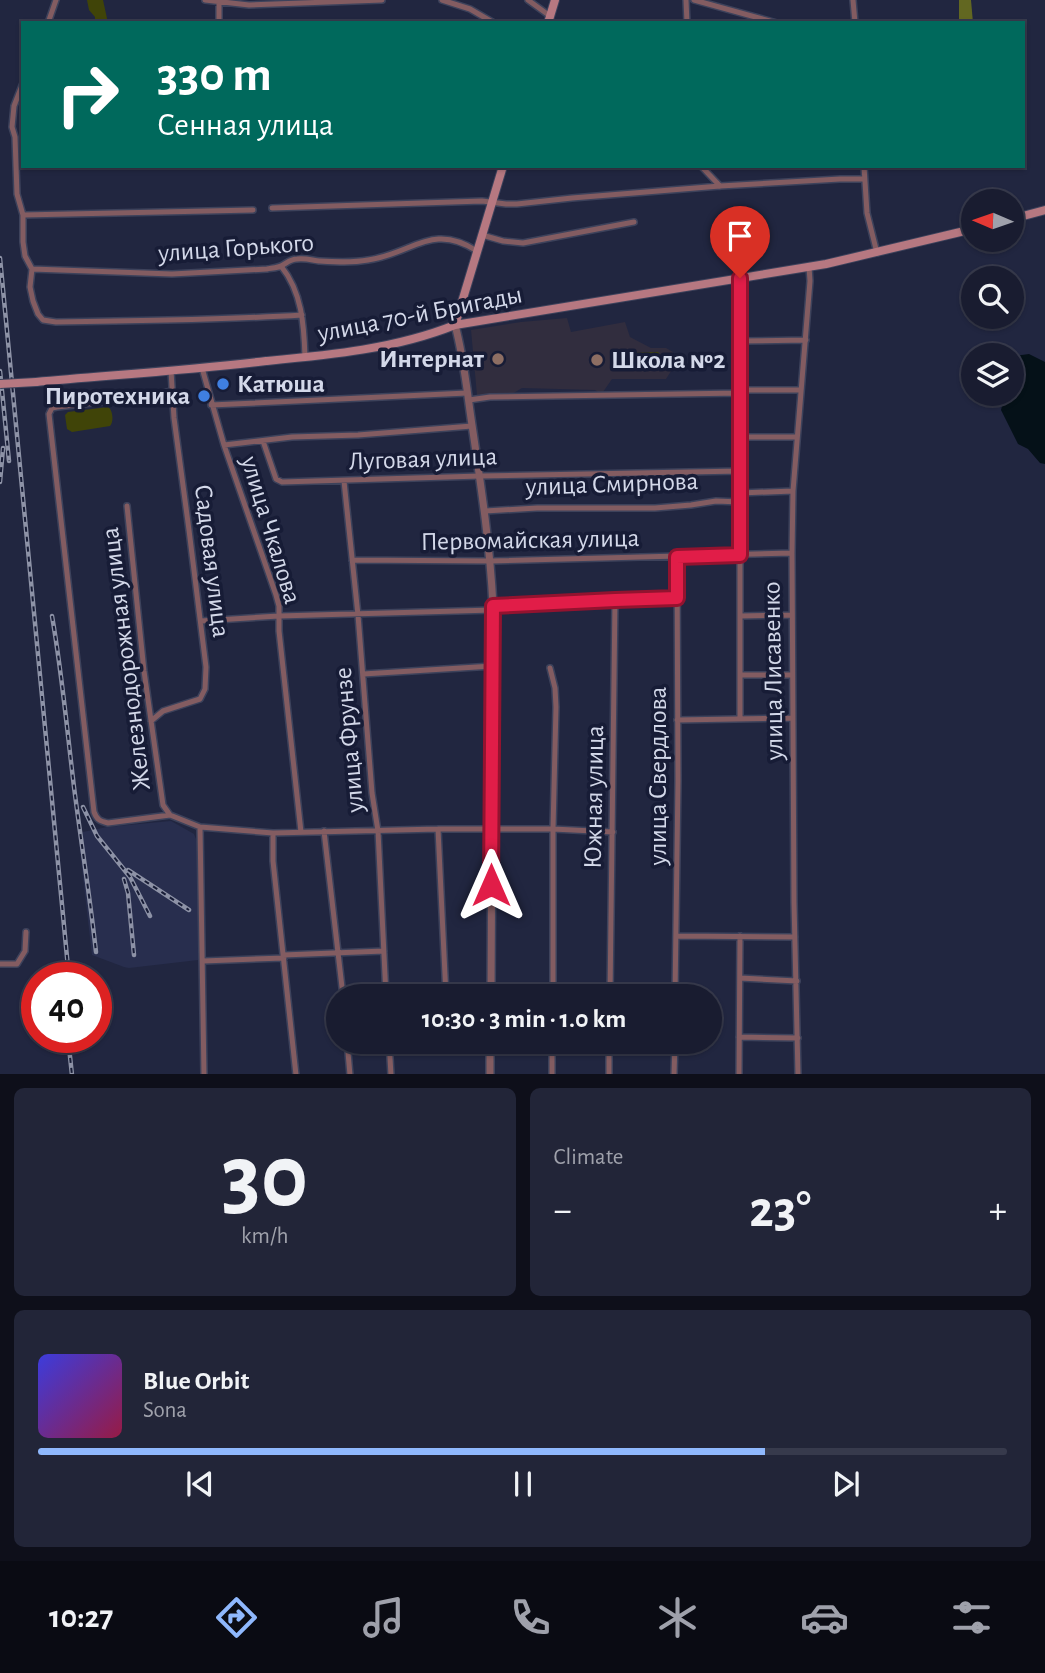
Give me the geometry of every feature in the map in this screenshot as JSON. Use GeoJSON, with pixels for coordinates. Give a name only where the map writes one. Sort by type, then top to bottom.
{"type":"FeatureCollection","features":[{"type":"Feature","properties":{"kind":"main road"},"geometry":{"type":"LineString","coordinates":[[549,19],[555,0]]}},
{"type":"Feature","properties":{"kind":"main road"},"geometry":{"type":"LineString","coordinates":[[455,325],[502,168]]}},
{"type":"Feature","properties":{"kind":"main road"},"geometry":{"type":"LineString","coordinates":[[1024,216],[1045,210]]}},
{"type":"Feature","properties":{"kind":"main road","name":"улица 70-й Бригады"},"geometry":{"type":"LineString","coordinates":[[0,384],[171,371],[366,349],[413,340],[455,325],[809,267],[961,232]]}},
{"type":"Feature","properties":{"kind":"street"},"geometry":{"type":"LineString","coordinates":[[49,21],[56,0]]}},
{"type":"Feature","properties":{"kind":"street"},"geometry":{"type":"LineString","coordinates":[[205,0],[261,5],[382,0]]}},
{"type":"Feature","properties":{"kind":"street"},"geometry":{"type":"LineString","coordinates":[[442,0],[470,9],[491,21]]}},
{"type":"Feature","properties":{"kind":"street"},"geometry":{"type":"LineString","coordinates":[[528,0],[549,19]]}},
{"type":"Feature","properties":{"kind":"street"},"geometry":{"type":"LineString","coordinates":[[686,0],[687,21]]}},
{"type":"Feature","properties":{"kind":"street"},"geometry":{"type":"LineString","coordinates":[[694,0],[770,21]]}},
{"type":"Feature","properties":{"kind":"street"},"geometry":{"type":"LineString","coordinates":[[853,0],[855,21]]}},
{"type":"Feature","properties":{"kind":"street"},"geometry":{"type":"LineString","coordinates":[[219,3],[219,21]]}},
{"type":"Feature","properties":{"kind":"street"},"geometry":{"type":"LineString","coordinates":[[736,12],[738,21]]}},
{"type":"Feature","properties":{"kind":"street"},"geometry":{"type":"LineString","coordinates":[[21,88],[12,118],[17,194],[23,215],[23,242],[32,269],[30,287],[38,314],[43,320],[145,321],[302,315]]}},
{"type":"Feature","properties":{"kind":"street"},"geometry":{"type":"LineString","coordinates":[[15,137],[21,137]]}},
{"type":"Feature","properties":{"kind":"street"},"geometry":{"type":"LineString","coordinates":[[703,168],[720,186]]}},
{"type":"Feature","properties":{"kind":"street"},"geometry":{"type":"LineString","coordinates":[[864,168],[869,224],[877,253]]}},
{"type":"Feature","properties":{"kind":"street"},"geometry":{"type":"LineString","coordinates":[[272,208],[482,201],[517,204],[720,186],[864,179]]}},
{"type":"Feature","properties":{"kind":"street"},"geometry":{"type":"LineString","coordinates":[[23,215],[253,210]]}},
{"type":"Feature","properties":{"kind":"street"},"geometry":{"type":"LineString","coordinates":[[482,236],[523,243],[634,222]]}},
{"type":"Feature","properties":{"kind":"street","name":"улица Горького"},"geometry":{"type":"LineString","coordinates":[[32,269],[216,273],[267,269],[281,266],[295,258],[337,262],[370,260],[432,239],[455,240],[477,251]]}},
{"type":"Feature","properties":{"kind":"street"},"geometry":{"type":"LineString","coordinates":[[281,266],[290,278],[302,315],[305,357]]}},
{"type":"Feature","properties":{"kind":"street","name":"улица Лисавенко"},"geometry":{"type":"LineString","coordinates":[[798,1074],[792,553],[793,491],[806,340],[809,267]]}},
{"type":"Feature","properties":{"kind":"street"},"geometry":{"type":"LineString","coordinates":[[740,278],[740,719]]}},
{"type":"Feature","properties":{"kind":"street"},"geometry":{"type":"LineString","coordinates":[[455,325],[462,354],[491,561],[491,984]]}},
{"type":"Feature","properties":{"kind":"street"},"geometry":{"type":"LineString","coordinates":[[740,341],[806,340]]}},
{"type":"Feature","properties":{"kind":"street","name":"улица Чкалова"},"geometry":{"type":"LineString","coordinates":[[202,368],[211,405],[279,606],[279,631],[301,832]]}},
{"type":"Feature","properties":{"kind":"street","name":"Садовая улица"},"geometry":{"type":"LineString","coordinates":[[151,721],[163,711],[195,702],[204,695],[205,689],[201,621],[174,418],[171,371]]}},
{"type":"Feature","properties":{"kind":"street"},"geometry":{"type":"LineString","coordinates":[[211,405],[801,390]]}},
{"type":"Feature","properties":{"kind":"street"},"geometry":{"type":"LineString","coordinates":[[170,815],[108,823],[100,821],[94,812],[49,414],[52,408],[57,407],[172,391]]}},
{"type":"Feature","properties":{"kind":"street"},"geometry":{"type":"LineString","coordinates":[[224,445],[292,437],[472,426]]}},
{"type":"Feature","properties":{"kind":"street"},"geometry":{"type":"LineString","coordinates":[[739,437],[797,438]]}},
{"type":"Feature","properties":{"kind":"street","name":"Луговая улица"},"geometry":{"type":"LineString","coordinates":[[263,441],[278,482],[740,471]]}},
{"type":"Feature","properties":{"kind":"street","name":"улица Фрунзе"},"geometry":{"type":"LineString","coordinates":[[344,481],[372,793],[378,831],[385,984]]}},
{"type":"Feature","properties":{"kind":"street"},"geometry":{"type":"LineString","coordinates":[[740,492],[793,491]]}},
{"type":"Feature","properties":{"kind":"street","name":"улица Смирнова"},"geometry":{"type":"LineString","coordinates":[[485,511],[655,508],[716,500],[740,502]]}},
{"type":"Feature","properties":{"kind":"street","name":"Железнодорожная улица"},"geometry":{"type":"LineString","coordinates":[[127,506],[144,671],[163,805],[170,815],[200,827],[273,833],[438,829],[613,832]]}},
{"type":"Feature","properties":{"kind":"street","name":"Первомайская улица"},"geometry":{"type":"LineString","coordinates":[[352,560],[491,561],[792,553]]}},
{"type":"Feature","properties":{"kind":"street","name":"улица Свердлова"},"geometry":{"type":"LineString","coordinates":[[675,984],[677,557]]}},
{"type":"Feature","properties":{"kind":"street"},"geometry":{"type":"LineString","coordinates":[[201,621],[677,598]]}},
{"type":"Feature","properties":{"kind":"street","name":"Южная улица"},"geometry":{"type":"LineString","coordinates":[[610,984],[615,600]]}},
{"type":"Feature","properties":{"kind":"street"},"geometry":{"type":"LineString","coordinates":[[740,616],[792,615]]}},
{"type":"Feature","properties":{"kind":"street"},"geometry":{"type":"LineString","coordinates":[[363,674],[493,666]]}},
{"type":"Feature","properties":{"kind":"street"},"geometry":{"type":"LineString","coordinates":[[550,668],[556,707],[553,984]]}},
{"type":"Feature","properties":{"kind":"street"},"geometry":{"type":"LineString","coordinates":[[740,675],[792,675]]}},
{"type":"Feature","properties":{"kind":"street"},"geometry":{"type":"LineString","coordinates":[[677,720],[793,718]]}},
{"type":"Feature","properties":{"kind":"street"},"geometry":{"type":"LineString","coordinates":[[200,827],[204,1074]]}},
{"type":"Feature","properties":{"kind":"street"},"geometry":{"type":"LineString","coordinates":[[438,829],[445,984]]}},
{"type":"Feature","properties":{"kind":"street"},"geometry":{"type":"LineString","coordinates":[[324,831],[342,984]]}},
{"type":"Feature","properties":{"kind":"street"},"geometry":{"type":"LineString","coordinates":[[273,833],[273,861],[295,1073]]}},
{"type":"Feature","properties":{"kind":"street"},"geometry":{"type":"LineString","coordinates":[[0,964],[17,964],[27,945],[26,932]]}},
{"type":"Feature","properties":{"kind":"street"},"geometry":{"type":"LineString","coordinates":[[676,936],[795,937]]}},
{"type":"Feature","properties":{"kind":"street"},"geometry":{"type":"LineString","coordinates":[[739,1074],[740,936]]}},
{"type":"Feature","properties":{"kind":"street"},"geometry":{"type":"LineString","coordinates":[[203,961],[384,951]]}},
{"type":"Feature","properties":{"kind":"street"},"geometry":{"type":"LineString","coordinates":[[740,978],[797,981]]}},
{"type":"Feature","properties":{"kind":"street"},"geometry":{"type":"LineString","coordinates":[[739,1037],[798,1038]]}},
{"type":"Feature","properties":{"kind":"street"},"geometry":{"type":"LineString","coordinates":[[348,1054],[350,1074]]}},
{"type":"Feature","properties":{"kind":"street"},"geometry":{"type":"LineString","coordinates":[[390,1054],[391,1074]]}},
{"type":"Feature","properties":{"kind":"street"},"geometry":{"type":"LineString","coordinates":[[490,1054],[490,1074]]}},
{"type":"Feature","properties":{"kind":"street"},"geometry":{"type":"LineString","coordinates":[[552,1054],[552,1074]]}},
{"type":"Feature","properties":{"kind":"street"},"geometry":{"type":"LineString","coordinates":[[609,1054],[609,1074]]}},
{"type":"Feature","properties":{"kind":"street"},"geometry":{"type":"LineString","coordinates":[[674,1074],[675,1054]]}},
{"type":"Feature","properties":{"kind":"shaded area","name":"Школа №2"},"geometry":{"type":"Polygon","coordinates":[[[567,318],[571,332],[625,322],[630,337],[651,348],[666,348],[673,352],[673,368],[666,379],[612,379],[603,392],[522,388],[512,394],[477,395],[471,330],[567,318]]]}},
{"type":"Feature","properties":{"kind":"shaded area"},"geometry":{"type":"Polygon","coordinates":[[[1029,354],[1045,362],[1045,464],[1040,463],[1028,449],[1018,444],[1001,410],[1002,406],[1024,406],[1024,355],[1029,354]]]}},
{"type":"Feature","properties":{"kind":"shaded area"},"geometry":{"type":"Polygon","coordinates":[[[171,821],[194,834],[198,844],[198,960],[129,968],[92,955],[78,833],[107,827],[171,821]]]}},
{"type":"Feature","properties":{"kind":"green space"},"geometry":{"type":"Polygon","coordinates":[[[87,0],[103,0],[108,21],[95,21],[87,0]]]}},
{"type":"Feature","properties":{"kind":"green space"},"geometry":{"type":"Polygon","coordinates":[[[959,0],[971,0],[973,21],[959,21],[959,0]]]}},
{"type":"Feature","properties":{"kind":"green space"},"geometry":{"type":"Polygon","coordinates":[[[658,352],[662,357],[662,367],[659,370],[632,370],[628,367],[627,357],[630,353],[658,352]]]}},
{"type":"Feature","properties":{"kind":"green space"},"geometry":{"type":"Polygon","coordinates":[[[108,407],[112,416],[110,426],[72,432],[67,429],[65,415],[68,412],[108,407]]]}},
{"type":"Feature","properties":{"kind":"railway"},"geometry":{"type":"LineString","coordinates":[[0,258],[67,962]]}},
{"type":"Feature","properties":{"kind":"railway"},"geometry":{"type":"LineString","coordinates":[[0,371],[9,461]]}},
{"type":"Feature","properties":{"kind":"railway"},"geometry":{"type":"LineString","coordinates":[[0,482],[3,448]]}},
{"type":"Feature","properties":{"kind":"railway"},"geometry":{"type":"LineString","coordinates":[[52,616],[96,952]]}},
{"type":"Feature","properties":{"kind":"railway"},"geometry":{"type":"LineString","coordinates":[[83,807],[97,836],[130,877],[150,916]]}},
{"type":"Feature","properties":{"kind":"railway"},"geometry":{"type":"LineString","coordinates":[[128,870],[189,910]]}},
{"type":"Feature","properties":{"kind":"railway"},"geometry":{"type":"LineString","coordinates":[[124,879],[128,893],[134,955]]}},
{"type":"Feature","properties":{"kind":"railway"},"geometry":{"type":"LineString","coordinates":[[70,1053],[72,1074]]}},
{"type":"Feature","properties":{"kind":"place","name":"Интернат"},"geometry":{"type":"Point","coordinates":[498,359]}},
{"type":"Feature","properties":{"kind":"place","name":"Школа №2"},"geometry":{"type":"Point","coordinates":[597,360]}},
{"type":"Feature","properties":{"kind":"place","name":"Катюша"},"geometry":{"type":"Point","coordinates":[223,384]}},
{"type":"Feature","properties":{"kind":"place","name":"Пиротехника"},"geometry":{"type":"Point","coordinates":[204,396]}},
{"type":"Feature","properties":{"kind":"route"},"geometry":{"type":"LineString","coordinates":[[491,885],[493,606],[677,598],[677,557],[740,555],[740,278]]}}]}
